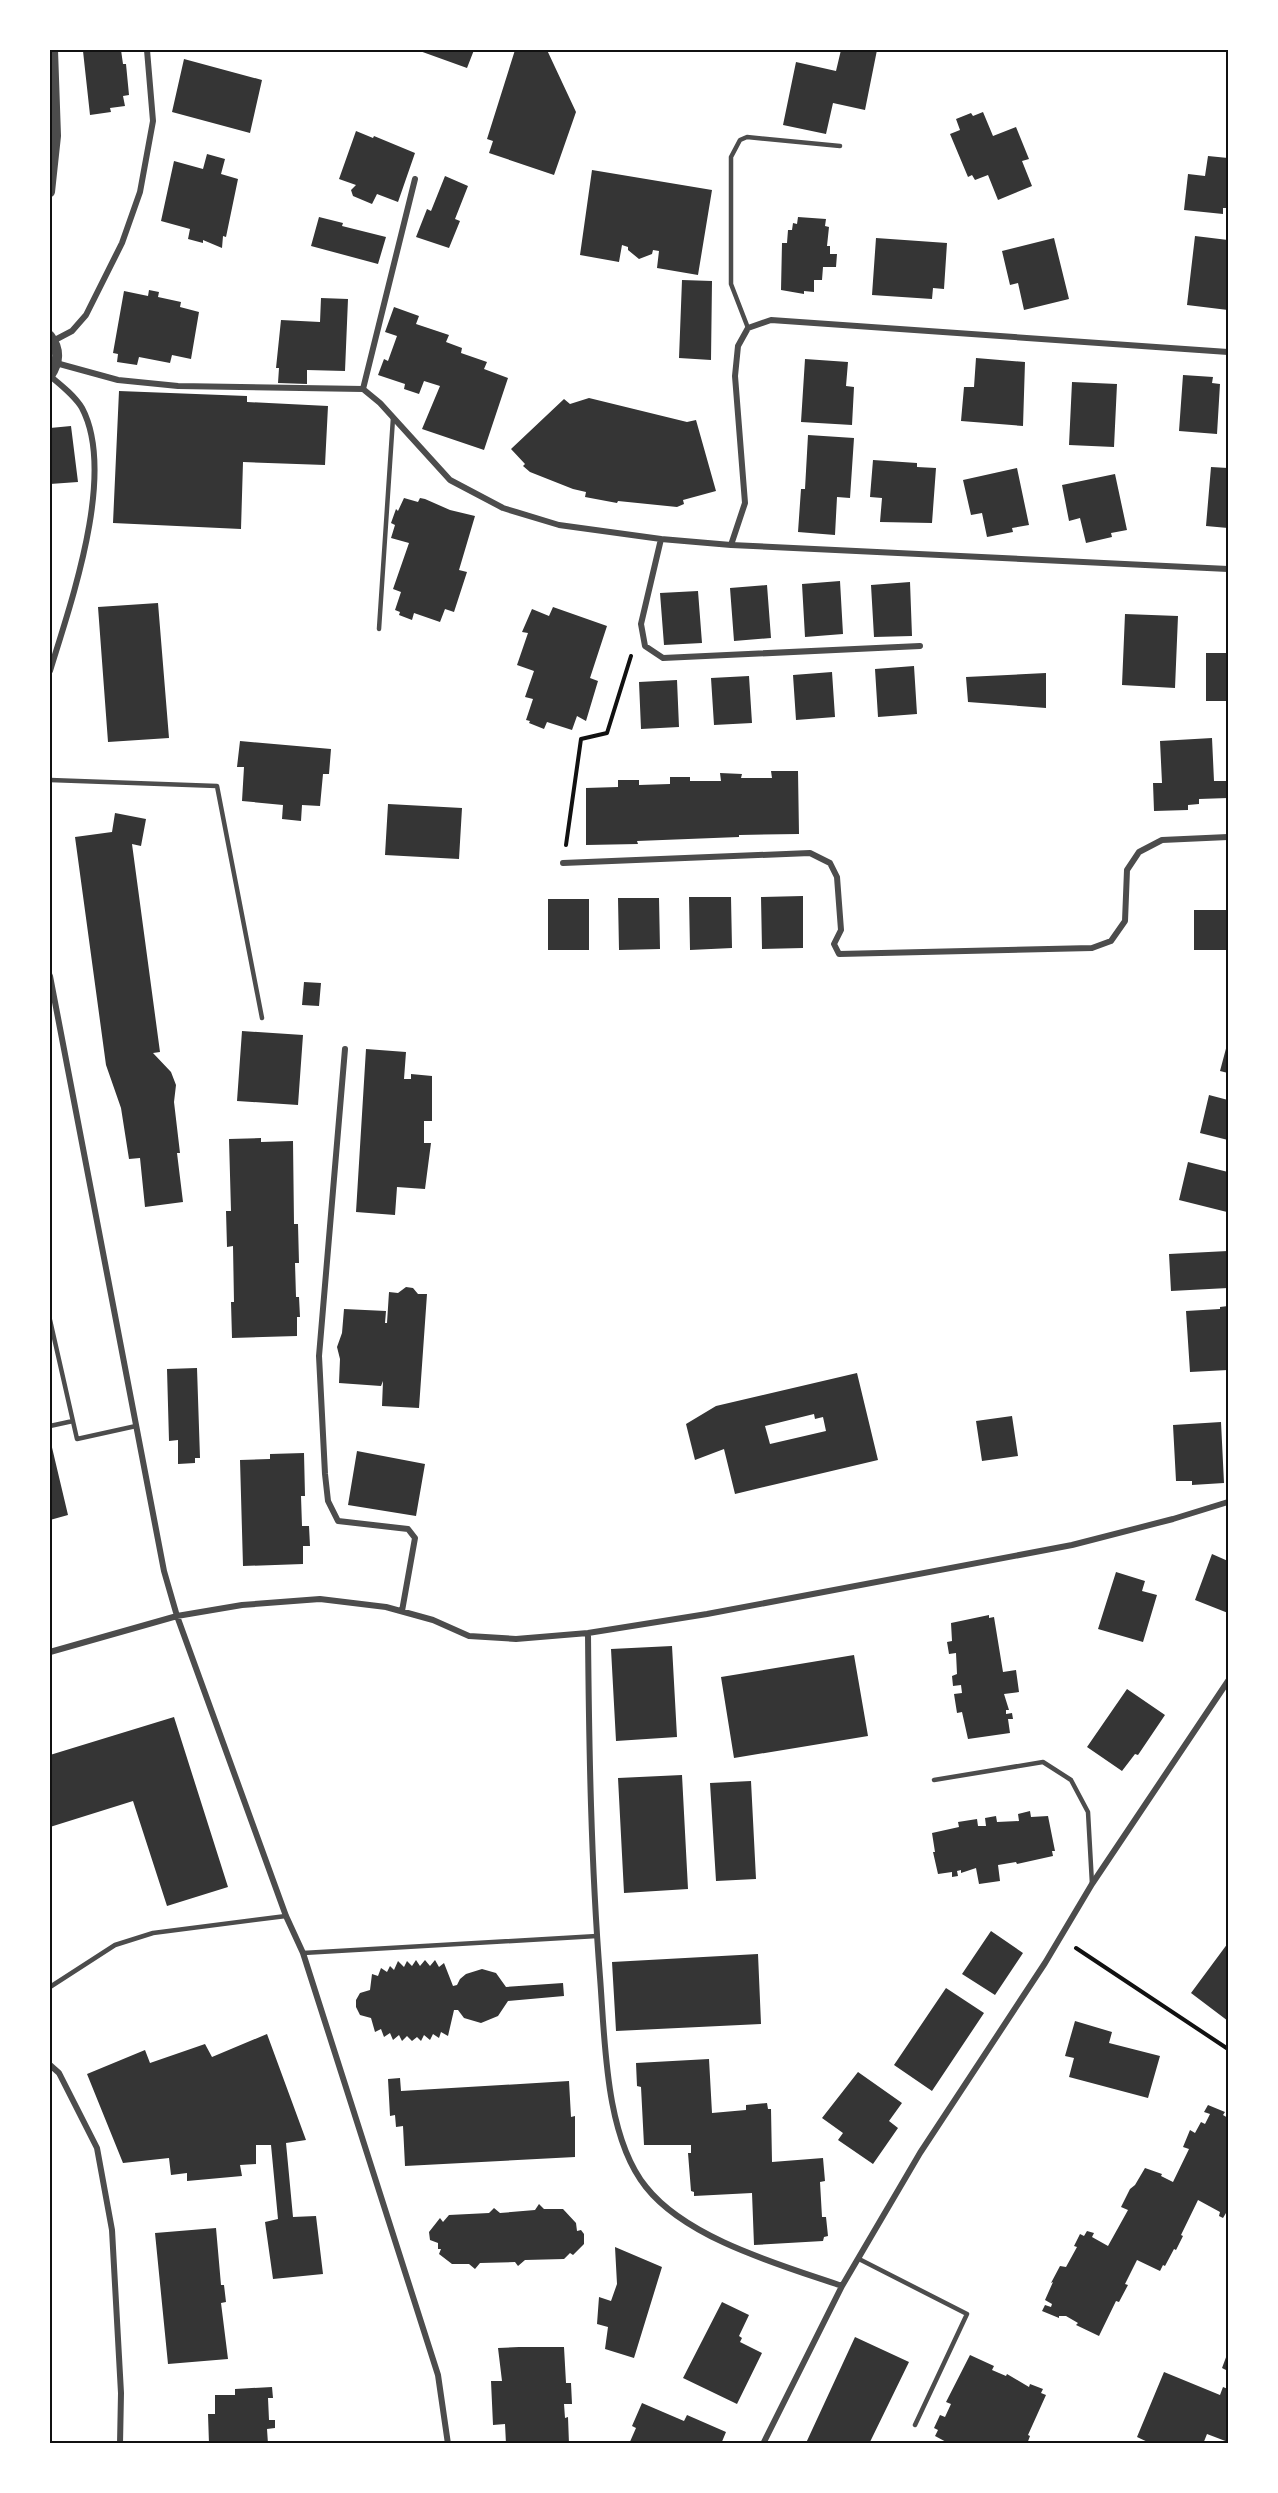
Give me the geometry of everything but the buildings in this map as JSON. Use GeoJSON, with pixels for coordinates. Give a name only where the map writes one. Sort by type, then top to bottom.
{"type":"FeatureCollection","features":[{"type":"Feature","properties":{"kind":"street"},"geometry":{"type":"LineString","coordinates":[[50,192],[56,136],[53,50]]}},
{"type":"Feature","properties":{"kind":"street"},"geometry":{"type":"LineString","coordinates":[[50,671],[81,572],[94,488],[92,441],[82,408],[50,376],[56,363],[57,349],[52,338],[72,331],[86,315],[122,243],[140,192],[153,122],[147,50]]}},
{"type":"Feature","properties":{"kind":"street"},"geometry":{"type":"LineString","coordinates":[[363,390],[415,179]]}},
{"type":"Feature","properties":{"kind":"street"},"geometry":{"type":"LineString","coordinates":[[731,545],[745,503],[735,376],[738,346],[748,328],[771,320],[1228,352]]}},
{"type":"Feature","properties":{"kind":"street"},"geometry":{"type":"LineString","coordinates":[[56,363],[118,380],[178,386],[363,390],[393,418],[450,480],[503,508],[559,525],[662,539],[731,545],[1228,569]]}},
{"type":"Feature","properties":{"kind":"street"},"geometry":{"type":"LineString","coordinates":[[662,539],[641,624],[645,646],[663,658],[921,646]]}},
{"type":"Feature","properties":{"kind":"street"},"geometry":{"type":"LineString","coordinates":[[563,863],[810,853],[830,863],[837,877],[841,930],[834,944],[839,954],[1092,948],[1111,941],[1125,921],[1127,870],[1139,852],[1162,840],[1228,837]]}},
{"type":"Feature","properties":{"kind":"street"},"geometry":{"type":"LineString","coordinates":[[50,976],[164,1571],[177,1616],[286,1916],[303,1953],[438,2375],[448,2444]]}},
{"type":"Feature","properties":{"kind":"street"},"geometry":{"type":"LineString","coordinates":[[345,1049],[319,1356],[325,1474],[328,1501],[339,1521],[408,1529],[415,1538],[402,1611]]}},
{"type":"Feature","properties":{"kind":"street"},"geometry":{"type":"LineString","coordinates":[[50,1652],[177,1616],[242,1605],[320,1599],[386,1607],[433,1620],[469,1636],[516,1639],[588,1633],[707,1614],[1072,1545],[1228,1502]]}},
{"type":"Feature","properties":{"kind":"street"},"geometry":{"type":"LineString","coordinates":[[588,1633],[590,1809],[597,1936],[614,2115],[626,2152],[645,2186],[674,2215],[770,2262],[842,2286]]}},
{"type":"Feature","properties":{"kind":"street"},"geometry":{"type":"LineString","coordinates":[[763,2444],[842,2286],[920,2153],[1092,1884],[1228,1680]]}},
{"type":"Feature","properties":{"kind":"street"},"geometry":{"type":"LineString","coordinates":[[50,2065],[58,2073],[97,2148],[112,2230],[121,2393],[120,2444]]}},
{"type":"Feature","properties":{"kind":"lane"},"geometry":{"type":"LineString","coordinates":[[748,328],[731,284],[731,157],[740,140],[747,137],[840,146]]}},
{"type":"Feature","properties":{"kind":"lane"},"geometry":{"type":"LineString","coordinates":[[379,629],[393,418]]}},
{"type":"Feature","properties":{"kind":"lane"},"geometry":{"type":"LineString","coordinates":[[50,780],[216,786],[262,1018]]}},
{"type":"Feature","properties":{"kind":"lane"},"geometry":{"type":"LineString","coordinates":[[50,1320],[77,1440],[136,1426]]}},
{"type":"Feature","properties":{"kind":"lane"},"geometry":{"type":"LineString","coordinates":[[50,1426],[73,1421]]}},
{"type":"Feature","properties":{"kind":"lane"},"geometry":{"type":"LineString","coordinates":[[934,1780],[1043,1762],[1071,1780],[1088,1812],[1092,1884]]}},
{"type":"Feature","properties":{"kind":"lane"},"geometry":{"type":"LineString","coordinates":[[50,1987],[115,1945],[153,1933],[286,1916]]}},
{"type":"Feature","properties":{"kind":"lane"},"geometry":{"type":"LineString","coordinates":[[303,1953],[597,1936]]}},
{"type":"Feature","properties":{"kind":"lane"},"geometry":{"type":"LineString","coordinates":[[859,2259],[967,2314],[915,2425]]}},
{"type":"Feature","properties":{"kind":"path"},"geometry":{"type":"LineString","coordinates":[[563,863],[581,740],[607,733],[641,624]]}},
{"type":"Feature","properties":{"kind":"path"},"geometry":{"type":"LineString","coordinates":[[1060,1937],[1228,2049]]}}]}
